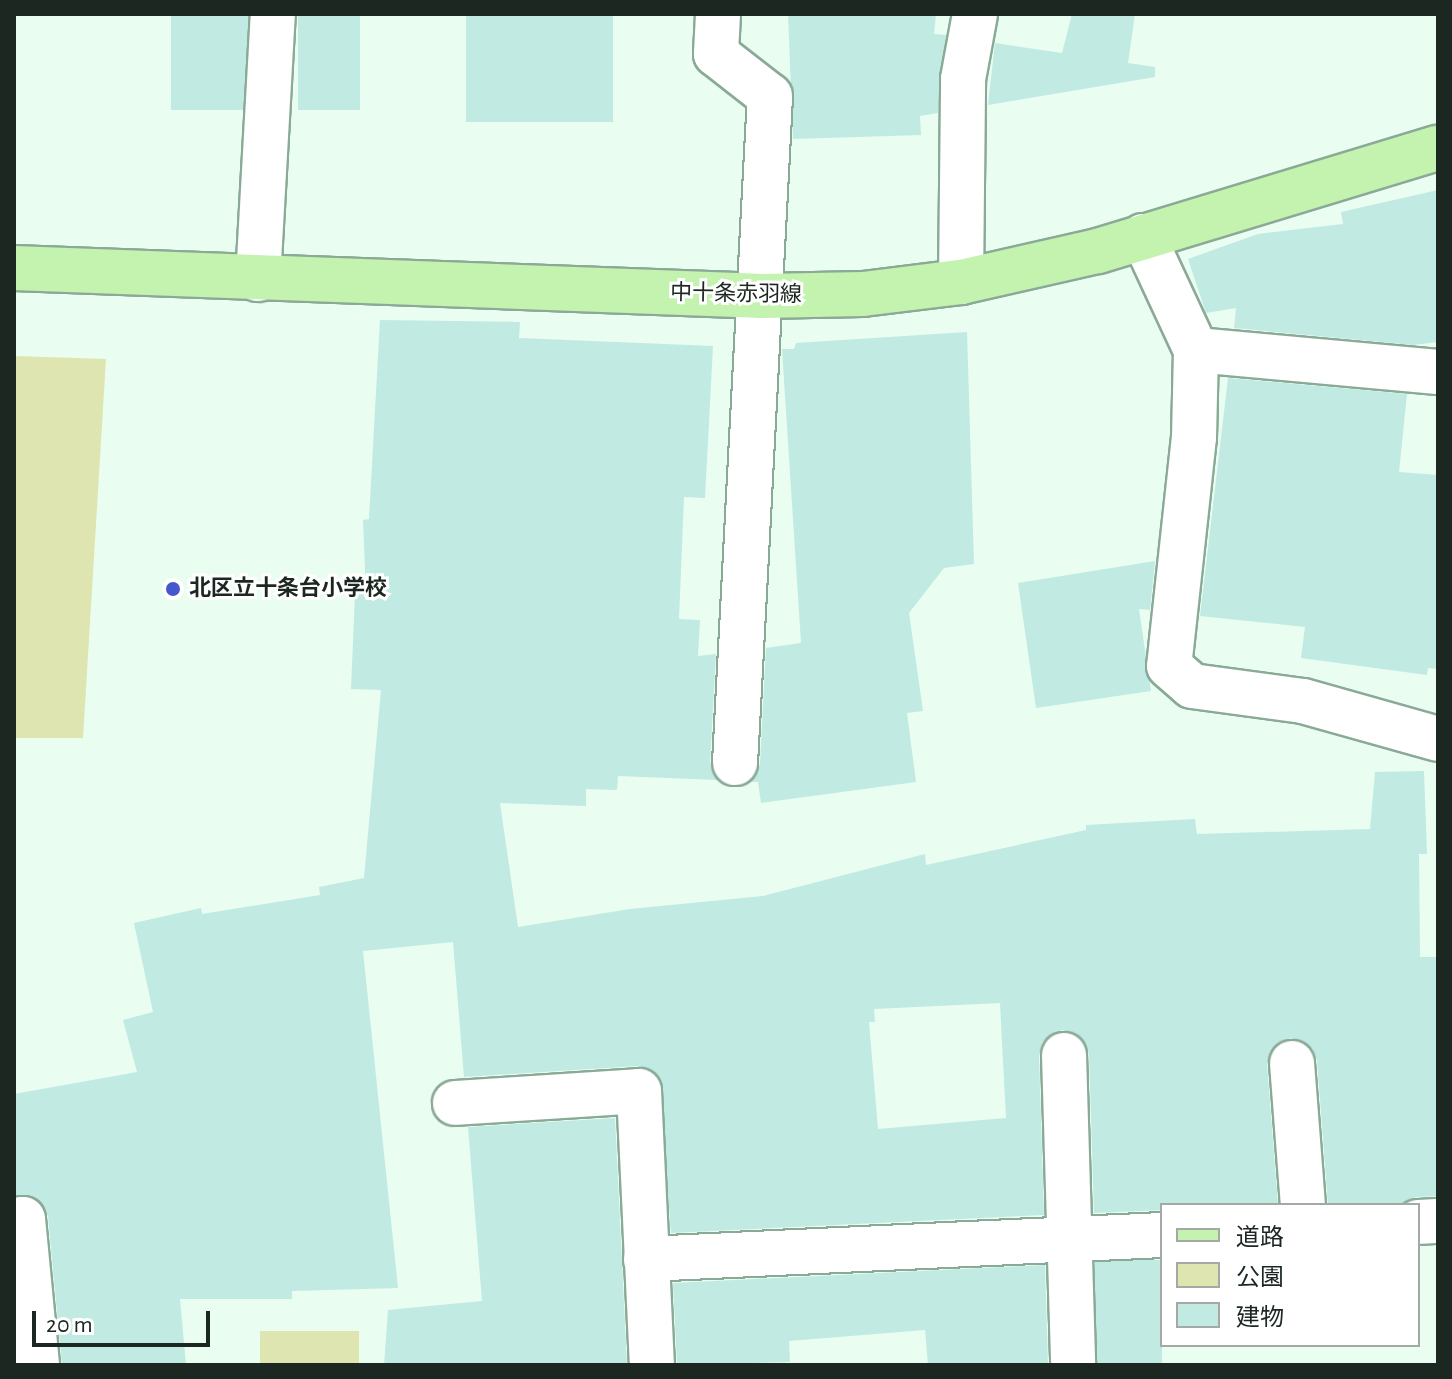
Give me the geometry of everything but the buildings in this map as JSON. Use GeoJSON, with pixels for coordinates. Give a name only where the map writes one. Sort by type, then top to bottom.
{"type":"FeatureCollection","features":[{"type":"Feature","properties":{"kind":"main road","name":"中十条赤羽線"},"geometry":{"type":"LineString","coordinates":[[14,268],[763,296],[863,294],[961,282],[1143,236],[1438,148]]}},
{"type":"Feature","properties":{"kind":"street"},"geometry":{"type":"LineString","coordinates":[[258,279],[273,14]]}},
{"type":"Feature","properties":{"kind":"street"},"geometry":{"type":"LineString","coordinates":[[718,14],[716,54],[770,96],[763,296],[735,763]]}},
{"type":"Feature","properties":{"kind":"street"},"geometry":{"type":"LineString","coordinates":[[961,282],[963,79],[975,14]]}},
{"type":"Feature","properties":{"kind":"street"},"geometry":{"type":"LineString","coordinates":[[1143,236],[1196,350],[1194,437],[1169,666],[1192,686],[1303,701],[1438,739]]}},
{"type":"Feature","properties":{"kind":"street"},"geometry":{"type":"LineString","coordinates":[[1196,350],[1438,372]]}},
{"type":"Feature","properties":{"kind":"street"},"geometry":{"type":"LineString","coordinates":[[1064,1055],[1073,1365]]}},
{"type":"Feature","properties":{"kind":"street"},"geometry":{"type":"LineString","coordinates":[[1292,1063],[1303,1203]]}},
{"type":"Feature","properties":{"kind":"street"},"geometry":{"type":"LineString","coordinates":[[455,1103],[639,1091],[652,1365]]}},
{"type":"Feature","properties":{"kind":"street"},"geometry":{"type":"LineString","coordinates":[[14,1221],[23,1219],[37,1365]]}},
{"type":"Feature","properties":{"kind":"street"},"geometry":{"type":"LineString","coordinates":[[646,1259],[1160,1235]]}},
{"type":"Feature","properties":{"kind":"green space"},"geometry":{"type":"Polygon","coordinates":[[[14,356],[106,359],[83,738],[14,738],[14,356]]]}},
{"type":"Feature","properties":{"kind":"green space"},"geometry":{"type":"Polygon","coordinates":[[[260,1331],[359,1331],[359,1365],[260,1365],[260,1331]]]}},
{"type":"Feature","properties":{"kind":"place","name":"北区立十条台小学校"},"geometry":{"type":"Point","coordinates":[173,589]}}]}
